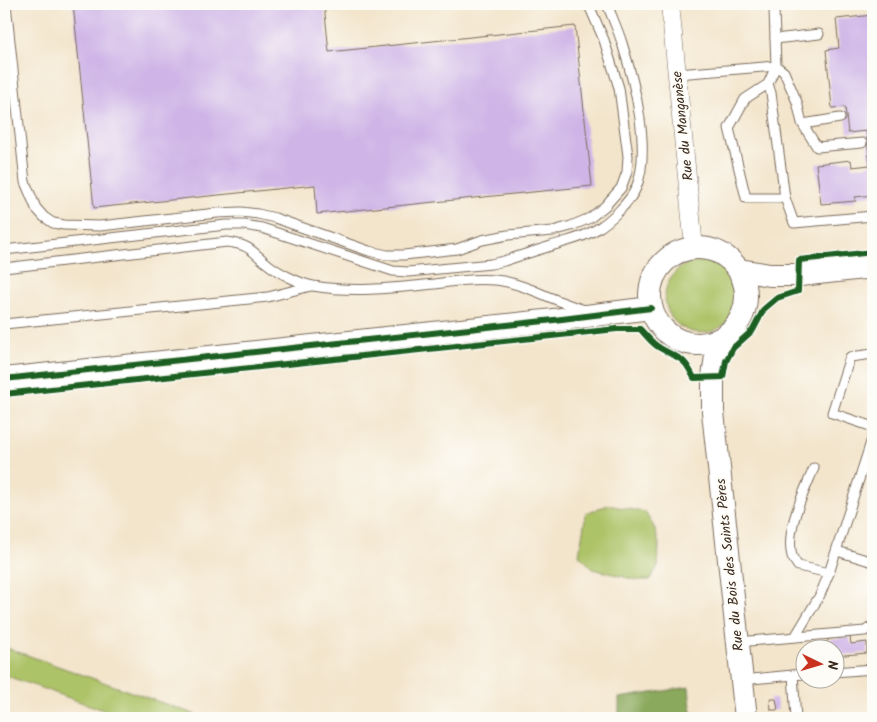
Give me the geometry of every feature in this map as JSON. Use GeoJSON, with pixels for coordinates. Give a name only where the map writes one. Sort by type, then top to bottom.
{"type":"FeatureCollection","features":[{"type":"Feature","properties":{"kind":"street","name":"Rue du Manganèse"},"geometry":{"type":"LineString","coordinates":[[670,4],[694,248]]}},
{"type":"Feature","properties":{"kind":"street"},"geometry":{"type":"LineString","coordinates":[[694,248],[706,248],[719,252],[739,270],[747,292],[746,304],[741,319],[731,332],[718,340],[706,344],[693,344],[679,341],[666,333],[657,322],[651,308],[650,292],[654,276],[664,262],[678,252],[694,248]]}},
{"type":"Feature","properties":{"kind":"street"},"geometry":{"type":"LineString","coordinates":[[739,270],[770,276],[873,267]]}},
{"type":"Feature","properties":{"kind":"street"},"geometry":{"type":"LineString","coordinates":[[746,304],[771,286],[800,274]]}},
{"type":"Feature","properties":{"kind":"street"},"geometry":{"type":"LineString","coordinates":[[4,379],[651,308]]}},
{"type":"Feature","properties":{"kind":"street","name":"Rue du Bois des Saints Pères"},"geometry":{"type":"LineString","coordinates":[[718,340],[713,377],[713,412],[746,718]]}},
{"type":"Feature","properties":{"kind":"street","name":"Rue du Bois des Saints Pères"},"geometry":{"type":"LineString","coordinates":[[693,344],[705,378],[713,412]]}},
{"type":"Feature","properties":{"kind":"lane"},"geometry":{"type":"LineString","coordinates":[[6,4],[25,182],[36,208],[48,220],[64,225],[100,226],[241,212],[275,218],[370,251],[404,255],[457,249],[482,240],[508,235],[553,231],[571,226],[590,218],[605,206],[621,188],[627,172],[628,156],[619,88],[604,40],[587,4]]}},
{"type":"Feature","properties":{"kind":"lane"},"geometry":{"type":"LineString","coordinates":[[4,250],[226,225],[244,225],[262,228],[393,271],[408,272],[504,262],[580,237],[597,229],[626,203],[636,190],[641,174],[640,126],[633,85],[622,42],[607,4]]}},
{"type":"Feature","properties":{"kind":"lane"},"geometry":{"type":"LineString","coordinates":[[778,4],[774,8],[776,66],[768,84],[745,99],[729,128],[746,198],[785,198]]}},
{"type":"Feature","properties":{"kind":"lane"},"geometry":{"type":"LineString","coordinates":[[775,39],[819,34]]}},
{"type":"Feature","properties":{"kind":"lane"},"geometry":{"type":"LineString","coordinates":[[676,74],[776,66],[784,72],[797,102],[803,124],[817,147],[862,143]]}},
{"type":"Feature","properties":{"kind":"lane"},"geometry":{"type":"LineString","coordinates":[[768,84],[771,93],[785,198],[794,224],[873,216]]}},
{"type":"Feature","properties":{"kind":"lane"},"geometry":{"type":"LineString","coordinates":[[803,124],[840,118]]}},
{"type":"Feature","properties":{"kind":"lane"},"geometry":{"type":"LineString","coordinates":[[4,268],[227,242],[239,243],[249,248],[269,265],[311,286],[369,290],[482,279],[497,280],[524,286],[583,310],[605,314]]}},
{"type":"Feature","properties":{"kind":"lane"},"geometry":{"type":"LineString","coordinates":[[4,324],[268,297],[311,286]]}},
{"type":"Feature","properties":{"kind":"lane"},"geometry":{"type":"LineString","coordinates":[[873,354],[850,357],[832,413],[873,427]]}},
{"type":"Feature","properties":{"kind":"lane"},"geometry":{"type":"LineString","coordinates":[[795,636],[820,595],[829,573],[873,436]]}},
{"type":"Feature","properties":{"kind":"lane"},"geometry":{"type":"LineString","coordinates":[[814,468],[792,524],[792,556],[798,566],[829,573]]}},
{"type":"Feature","properties":{"kind":"lane"},"geometry":{"type":"LineString","coordinates":[[837,551],[873,562]]}},
{"type":"Feature","properties":{"kind":"lane"},"geometry":{"type":"LineString","coordinates":[[737,642],[865,631],[873,626]]}},
{"type":"Feature","properties":{"kind":"lane"},"geometry":{"type":"LineString","coordinates":[[844,671],[873,669]]}},
{"type":"Feature","properties":{"kind":"lane"},"geometry":{"type":"LineString","coordinates":[[741,680],[793,675],[796,718]]}},
{"type":"Feature","properties":{"kind":"green space"},"geometry":{"type":"Polygon","coordinates":[[[708,261],[727,271],[735,283],[737,297],[735,311],[727,323],[715,331],[694,333],[675,323],[667,311],[665,290],[675,271],[687,263],[708,261]]]}},
{"type":"Feature","properties":{"kind":"green space"},"geometry":{"type":"Polygon","coordinates":[[[608,505],[645,512],[655,529],[659,545],[658,566],[650,580],[636,580],[593,569],[579,555],[586,513],[608,505]]]}},
{"type":"Feature","properties":{"kind":"green space"},"geometry":{"type":"Polygon","coordinates":[[[4,647],[205,718],[126,718],[4,675],[4,647]]]}},
{"type":"Feature","properties":{"kind":"green space"},"geometry":{"type":"Polygon","coordinates":[[[689,687],[692,718],[619,718],[619,698],[689,687]]]}},
{"type":"Feature","properties":{"kind":"building"},"geometry":{"type":"Polygon","coordinates":[[[73,4],[324,4],[329,52],[575,26],[592,186],[317,214],[315,185],[94,208],[73,4]]]}},
{"type":"Feature","properties":{"kind":"building"},"geometry":{"type":"Polygon","coordinates":[[[873,15],[873,195],[855,197],[856,201],[821,204],[816,164],[851,160],[852,167],[870,165],[866,131],[848,133],[845,107],[832,108],[826,50],[839,48],[836,19],[873,15]]]}},
{"type":"Feature","properties":{"kind":"building"},"geometry":{"type":"Polygon","coordinates":[[[850,637],[851,644],[867,642],[867,653],[844,655],[844,640],[829,639],[850,637]]]}},
{"type":"Feature","properties":{"kind":"building"},"geometry":{"type":"Polygon","coordinates":[[[770,699],[776,699],[778,710],[771,710],[770,699]]]}},
{"type":"Feature","properties":{"kind":"cycle path"},"geometry":{"type":"LineString","coordinates":[[4,394],[617,329],[640,329],[657,346],[684,362],[694,378],[723,377],[726,361],[733,348],[753,330],[764,309],[777,298],[798,291],[799,260],[873,252]]}},
{"type":"Feature","properties":{"kind":"cycle path"},"geometry":{"type":"LineString","coordinates":[[4,379],[651,308]]}}]}
